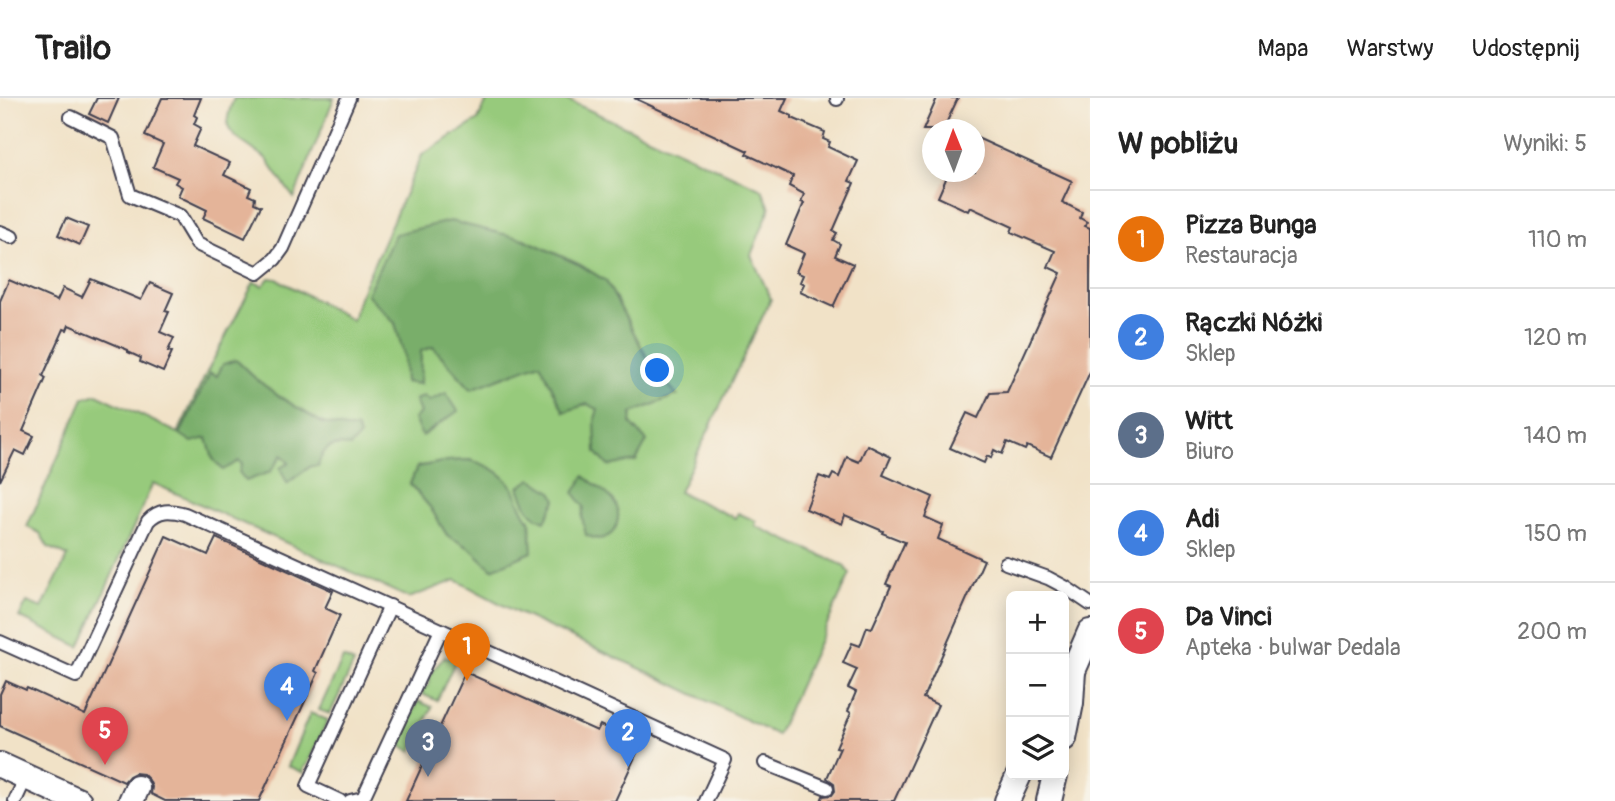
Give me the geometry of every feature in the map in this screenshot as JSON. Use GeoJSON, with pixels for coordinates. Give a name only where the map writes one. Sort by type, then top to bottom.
{"type":"FeatureCollection","features":[{"type":"Feature","properties":{"kind":"street"},"geometry":{"type":"LineString","coordinates":[[1069,675],[1090,632]]}},
{"type":"Feature","properties":{"kind":"street"},"geometry":{"type":"LineString","coordinates":[[1069,685],[1069,712]]}},
{"type":"Feature","properties":{"kind":"street"},"geometry":{"type":"LineString","coordinates":[[0,765],[79,801]]}},
{"type":"Feature","properties":{"kind":"street"},"geometry":{"type":"LineString","coordinates":[[1006,801],[1016,780]]}},
{"type":"Feature","properties":{"kind":"street"},"geometry":{"type":"LineString","coordinates":[[1049,801],[1054,780]]}},
{"type":"Feature","properties":{"kind":"lane"},"geometry":{"type":"LineString","coordinates":[[71,117],[113,138],[130,195],[180,216],[197,244],[258,273],[275,259],[283,248],[349,98]]}},
{"type":"Feature","properties":{"kind":"lane"},"geometry":{"type":"LineString","coordinates":[[0,642],[76,677],[148,521],[161,511],[172,510],[390,606],[725,760],[706,801]]}},
{"type":"Feature","properties":{"kind":"lane"},"geometry":{"type":"LineString","coordinates":[[1006,563],[1048,578],[1090,604]]}},
{"type":"Feature","properties":{"kind":"lane"},"geometry":{"type":"LineString","coordinates":[[340,801],[309,786],[390,606]]}},
{"type":"Feature","properties":{"kind":"lane"},"geometry":{"type":"LineString","coordinates":[[350,801],[363,798],[441,630]]}},
{"type":"Feature","properties":{"kind":"lane"},"geometry":{"type":"LineString","coordinates":[[765,764],[827,788]]}},
{"type":"Feature","properties":{"kind":"lane"},"geometry":{"type":"LineString","coordinates":[[15,801],[26,777]]}},
{"type":"Feature","properties":{"kind":"green space"},"geometry":{"type":"Polygon","coordinates":[[[234,98],[334,98],[294,198],[266,158],[233,135],[230,130],[228,118],[234,98]]]}},
{"type":"Feature","properties":{"kind":"green space"},"geometry":{"type":"Polygon","coordinates":[[[488,98],[563,98],[762,189],[770,208],[751,255],[771,299],[679,492],[735,518],[738,513],[756,521],[755,526],[843,565],[850,574],[777,735],[516,612],[456,580],[409,598],[153,483],[80,647],[19,617],[27,602],[42,608],[68,556],[48,547],[40,533],[27,527],[84,398],[97,394],[178,433],[254,282],[263,286],[269,278],[277,279],[352,320],[359,297],[422,155],[478,120],[488,98]],[[524,239],[368,294],[395,323],[404,355],[405,382],[420,383],[421,350],[433,347],[540,362],[549,380],[677,395],[650,363],[606,281],[580,265],[524,239]],[[236,360],[217,376],[210,373],[207,437],[213,459],[239,461],[242,464],[282,454],[289,463],[288,483],[311,466],[326,449],[344,445],[358,433],[356,428],[323,423],[277,395],[236,360]],[[470,460],[417,467],[410,484],[430,507],[447,535],[481,557],[530,520],[524,515],[512,487],[470,460]]]}},
{"type":"Feature","properties":{"kind":"green space"},"geometry":{"type":"Polygon","coordinates":[[[450,221],[524,239],[580,265],[606,281],[650,363],[677,395],[632,413],[631,424],[647,441],[636,461],[608,466],[596,452],[595,419],[598,409],[587,404],[564,412],[540,363],[471,389],[433,347],[421,351],[420,384],[405,382],[404,355],[395,323],[367,294],[395,234],[450,221]]]}},
{"type":"Feature","properties":{"kind":"green space"},"geometry":{"type":"Polygon","coordinates":[[[236,360],[277,395],[322,423],[356,428],[360,436],[350,447],[338,445],[329,448],[322,455],[318,466],[311,466],[287,483],[280,468],[289,463],[282,455],[270,472],[246,481],[239,472],[242,464],[239,461],[223,470],[213,459],[207,438],[192,442],[180,434],[210,373],[217,376],[223,364],[236,360]]]}},
{"type":"Feature","properties":{"kind":"green space"},"geometry":{"type":"Polygon","coordinates":[[[446,393],[458,411],[422,436],[414,419],[420,413],[415,400],[424,396],[429,401],[446,393]]]}},
{"type":"Feature","properties":{"kind":"green space"},"geometry":{"type":"Polygon","coordinates":[[[470,460],[492,468],[509,482],[530,521],[532,552],[492,569],[471,549],[447,535],[430,507],[410,484],[417,467],[470,460]]]}},
{"type":"Feature","properties":{"kind":"green space"},"geometry":{"type":"Polygon","coordinates":[[[584,476],[616,505],[617,525],[605,538],[586,535],[582,517],[584,507],[574,493],[584,476]]]}},
{"type":"Feature","properties":{"kind":"green space"},"geometry":{"type":"Polygon","coordinates":[[[532,479],[553,493],[556,500],[545,521],[531,512],[519,487],[532,479]]]}},
{"type":"Feature","properties":{"kind":"green space"},"geometry":{"type":"Polygon","coordinates":[[[452,653],[459,653],[437,701],[422,694],[435,668],[445,656],[448,658],[452,653]]]}},
{"type":"Feature","properties":{"kind":"green space"},"geometry":{"type":"Polygon","coordinates":[[[343,658],[354,663],[330,714],[319,710],[343,658]]]}},
{"type":"Feature","properties":{"kind":"green space"},"geometry":{"type":"Polygon","coordinates":[[[418,701],[432,707],[412,751],[399,745],[418,701]]]}},
{"type":"Feature","properties":{"kind":"green space"},"geometry":{"type":"Polygon","coordinates":[[[310,713],[328,720],[303,770],[304,773],[288,766],[310,713]]]}},
{"type":"Feature","properties":{"kind":"building"},"geometry":{"type":"Polygon","coordinates":[[[97,98],[119,98],[108,123],[89,114],[97,98]]]}},
{"type":"Feature","properties":{"kind":"building"},"geometry":{"type":"Polygon","coordinates":[[[162,98],[201,98],[194,115],[197,117],[194,124],[201,128],[193,146],[230,163],[224,175],[251,188],[248,195],[255,198],[254,203],[261,206],[245,238],[203,218],[207,210],[178,196],[182,187],[175,183],[178,178],[153,167],[163,144],[145,136],[162,98]]]}},
{"type":"Feature","properties":{"kind":"building"},"geometry":{"type":"Polygon","coordinates":[[[634,98],[787,98],[781,111],[825,132],[823,139],[830,142],[828,147],[858,161],[849,181],[854,183],[833,231],[837,233],[833,240],[840,244],[835,256],[853,264],[833,307],[800,292],[804,284],[800,282],[803,275],[796,272],[804,253],[786,245],[804,203],[801,202],[804,194],[789,186],[793,176],[746,154],[748,151],[634,98]]]}},
{"type":"Feature","properties":{"kind":"building"},"geometry":{"type":"Polygon","coordinates":[[[937,98],[958,98],[948,119],[928,119],[937,98]]]}},
{"type":"Feature","properties":{"kind":"building"},"geometry":{"type":"Polygon","coordinates":[[[985,142],[1072,181],[1062,202],[1082,212],[1080,218],[1087,222],[1085,226],[1090,228],[1090,372],[1051,457],[1027,446],[1025,450],[1007,442],[1002,454],[994,450],[991,458],[987,456],[984,463],[950,448],[967,413],[978,418],[990,393],[1007,392],[1061,273],[1048,267],[1055,251],[1011,232],[1013,227],[970,207],[968,211],[938,197],[945,182],[985,182],[985,142]]]}},
{"type":"Feature","properties":{"kind":"building"},"geometry":{"type":"Polygon","coordinates":[[[66,218],[88,227],[80,245],[58,235],[66,218]]]}},
{"type":"Feature","properties":{"kind":"building"},"geometry":{"type":"Polygon","coordinates":[[[91,279],[141,300],[150,283],[173,293],[165,311],[169,312],[160,332],[174,338],[168,351],[172,352],[163,372],[140,362],[141,358],[128,350],[69,325],[67,330],[64,329],[43,376],[46,378],[23,431],[34,436],[25,455],[15,450],[0,481],[0,301],[9,280],[57,301],[63,288],[82,297],[91,279]]]}},
{"type":"Feature","properties":{"kind":"building"},"geometry":{"type":"Polygon","coordinates":[[[867,445],[891,457],[883,475],[933,497],[925,517],[943,525],[938,539],[984,560],[923,698],[938,705],[894,801],[821,801],[823,796],[832,795],[835,791],[834,783],[827,778],[840,748],[836,747],[851,713],[848,711],[856,692],[848,688],[857,669],[843,663],[852,643],[860,646],[867,627],[872,628],[891,586],[886,584],[905,542],[845,515],[842,524],[806,509],[819,476],[830,480],[833,474],[839,477],[847,457],[859,462],[867,445]]]}},
{"type":"Feature","properties":{"kind":"building"},"geometry":{"type":"Polygon","coordinates":[[[166,536],[208,555],[216,538],[333,591],[325,608],[340,615],[315,671],[318,673],[259,801],[165,801],[151,794],[152,787],[143,774],[135,773],[124,782],[0,726],[0,694],[6,681],[85,715],[166,536]]]}},
{"type":"Feature","properties":{"kind":"building"},"geometry":{"type":"Polygon","coordinates":[[[465,672],[597,731],[600,725],[641,744],[615,801],[406,801],[465,672]]]}},
{"type":"Feature","properties":{"kind":"place","name":"Pizza Bunga"},"geometry":{"type":"Point","coordinates":[467,681]}},
{"type":"Feature","properties":{"kind":"place","name":"Adi"},"geometry":{"type":"Point","coordinates":[287,721]}},
{"type":"Feature","properties":{"kind":"place","name":"Da Vinci"},"geometry":{"type":"Point","coordinates":[105,765]}},
{"type":"Feature","properties":{"kind":"place","name":"Rączki Nóżki"},"geometry":{"type":"Point","coordinates":[628,767]}},
{"type":"Feature","properties":{"kind":"place","name":"Witt"},"geometry":{"type":"Point","coordinates":[428,777]}}]}
